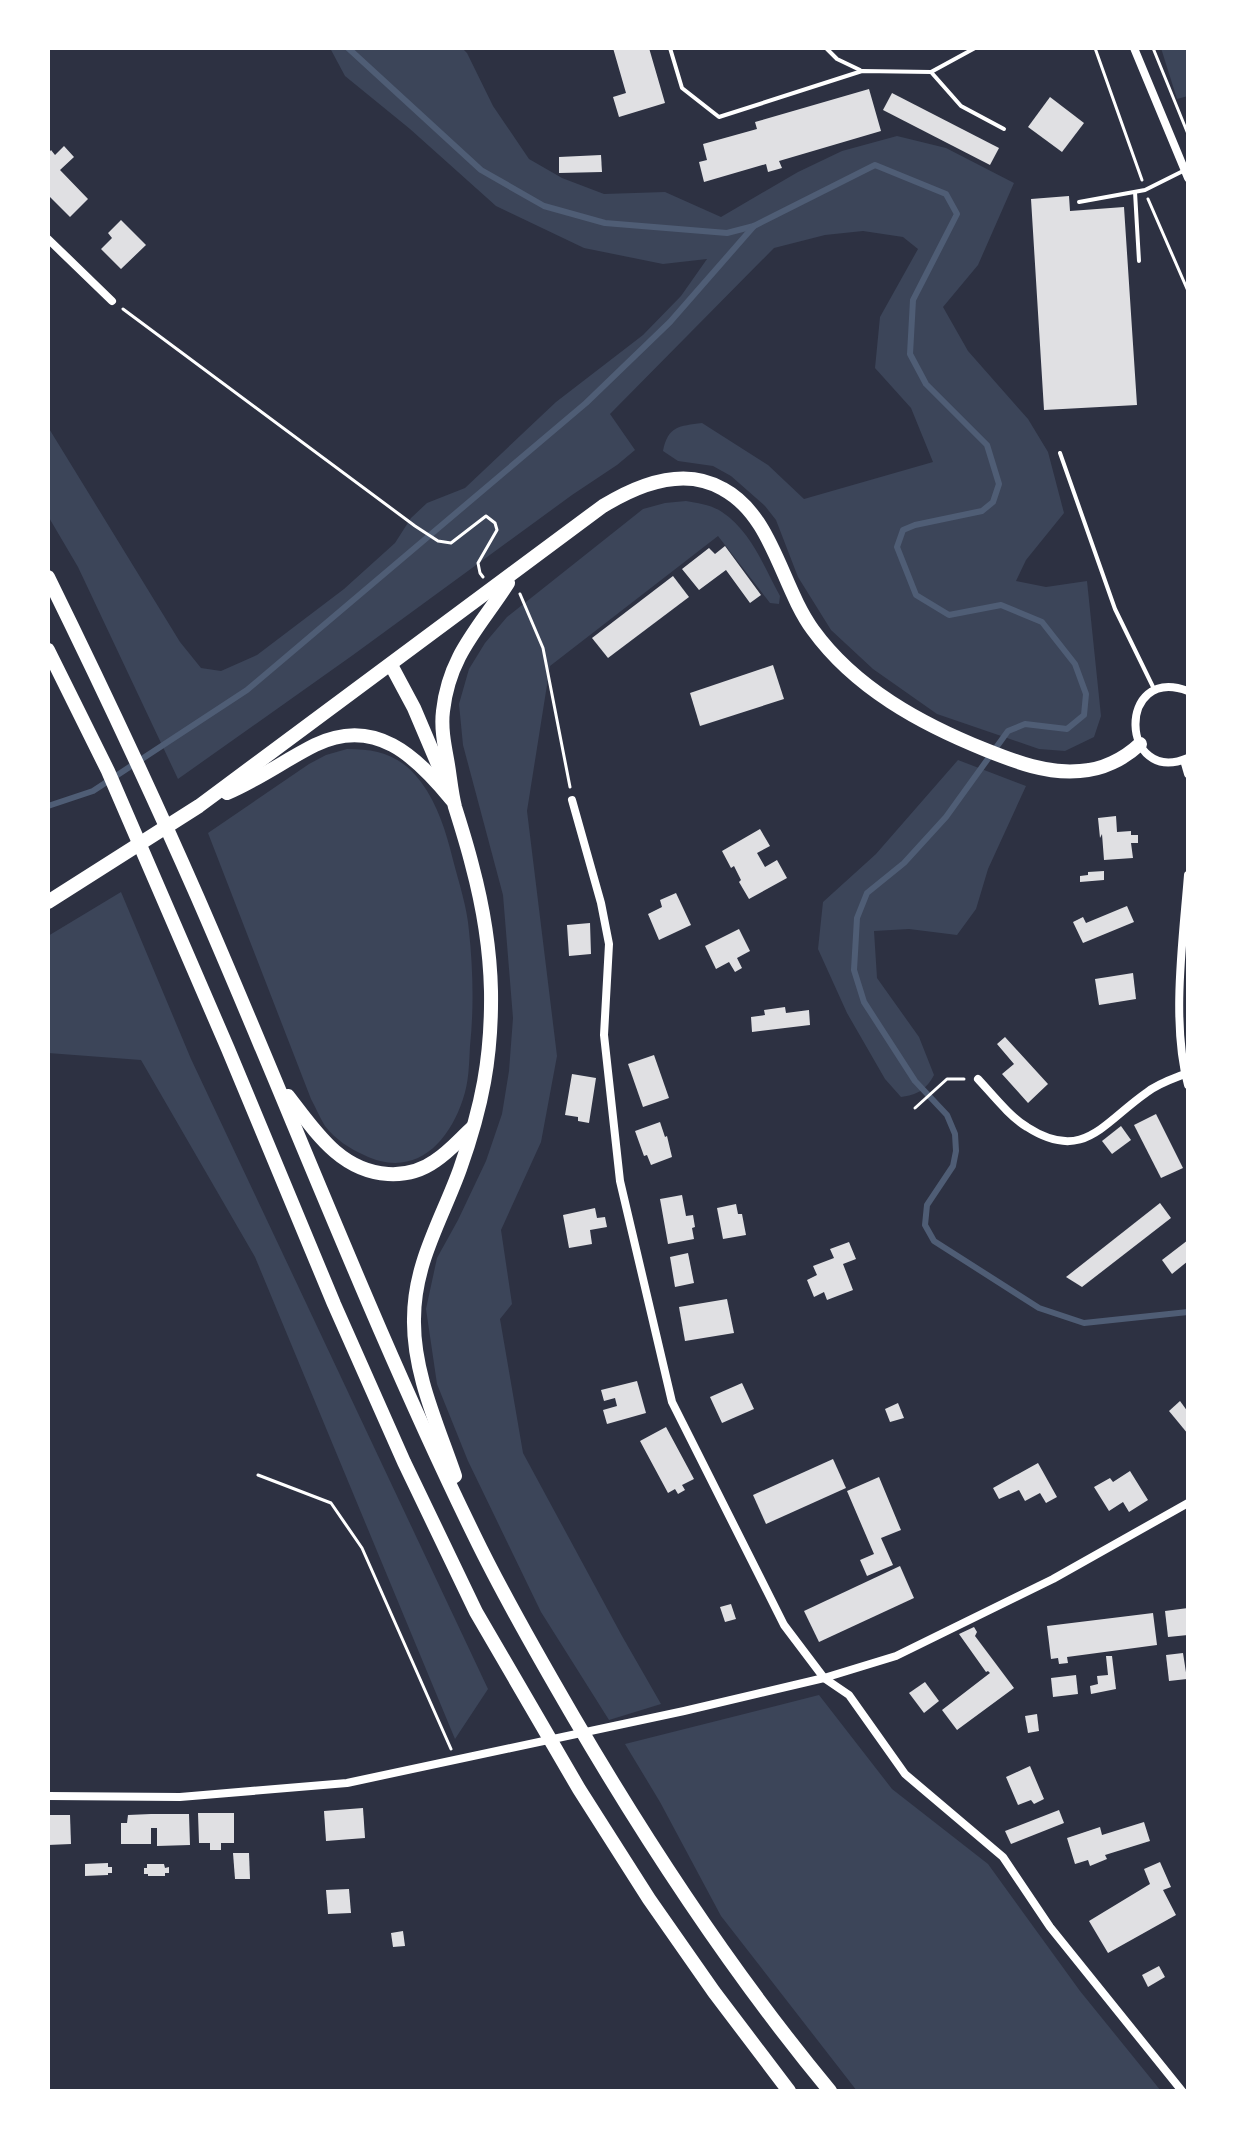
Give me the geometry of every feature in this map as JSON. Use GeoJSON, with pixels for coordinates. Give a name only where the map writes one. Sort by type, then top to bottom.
{"type":"FeatureCollection","features":[{"type":"Feature","properties":{"kind":"highway"},"geometry":{"type":"LineString","coordinates":[[48,902],[199,806],[603,506],[623,494],[662,480],[684,478],[707,481],[733,494],[762,526],[802,614],[814,632],[868,686],[907,713],[961,740],[1030,767],[1058,772],[1096,769],[1112,763],[1140,744]]}},
{"type":"Feature","properties":{"kind":"highway"},"geometry":{"type":"LineString","coordinates":[[475,1537],[424,1385],[416,1350],[415,1295],[424,1255],[459,1173],[483,1095],[489,1060],[490,977],[486,928],[455,804],[442,723],[446,690],[464,646],[512,575]]}},
{"type":"Feature","properties":{"kind":"highway"},"geometry":{"type":"LineString","coordinates":[[48,577],[134,754],[198,898],[365,1296],[475,1537],[511,1608],[612,1782],[706,1926],[830,2091]]}},
{"type":"Feature","properties":{"kind":"highway"},"geometry":{"type":"LineString","coordinates":[[48,650],[108,771],[334,1304],[404,1462],[476,1612],[579,1789],[678,1942],[789,2091]]}},
{"type":"Feature","properties":{"kind":"highway"},"geometry":{"type":"LineString","coordinates":[[391,665],[414,708],[455,804]]}},
{"type":"Feature","properties":{"kind":"highway"},"geometry":{"type":"LineString","coordinates":[[199,806],[246,785],[318,744],[350,735],[379,738],[402,749],[427,771],[455,804]]}},
{"type":"Feature","properties":{"kind":"highway"},"geometry":{"type":"LineString","coordinates":[[275,1079],[334,1152],[348,1163],[371,1171],[399,1174],[427,1166],[448,1151],[472,1127]]}},
{"type":"Feature","properties":{"kind":"street"},"geometry":{"type":"LineString","coordinates":[[1134,48],[1187,174]]}},
{"type":"Feature","properties":{"kind":"street"},"geometry":{"type":"LineString","coordinates":[[48,239],[112,301]]}},
{"type":"Feature","properties":{"kind":"street"},"geometry":{"type":"LineString","coordinates":[[1188,691],[1170,687],[1155,691],[1146,697],[1135,715],[1134,725],[1146,752],[1164,761],[1186,759],[1188,774]]}},
{"type":"Feature","properties":{"kind":"street"},"geometry":{"type":"LineString","coordinates":[[572,800],[601,903],[609,944],[604,1035],[620,1181],[672,1402],[784,1625],[824,1678],[849,1695],[905,1774],[1003,1857],[1050,1927],[1182,2091]]}},
{"type":"Feature","properties":{"kind":"street"},"geometry":{"type":"LineString","coordinates":[[1188,875],[1180,1030],[1188,1085]]}},
{"type":"Feature","properties":{"kind":"street"},"geometry":{"type":"LineString","coordinates":[[978,1079],[1024,1126],[1050,1139],[1073,1142],[1093,1134],[1147,1092],[1185,1074]]}},
{"type":"Feature","properties":{"kind":"street"},"geometry":{"type":"LineString","coordinates":[[48,1796],[180,1797],[347,1783],[824,1678],[896,1656],[1053,1579],[1188,1503]]}},
{"type":"Feature","properties":{"kind":"lane"},"geometry":{"type":"LineString","coordinates":[[670,48],[682,88],[719,117],[862,71],[931,72],[975,48]]}},
{"type":"Feature","properties":{"kind":"lane"},"geometry":{"type":"LineString","coordinates":[[826,48],[837,59],[862,71]]}},
{"type":"Feature","properties":{"kind":"lane"},"geometry":{"type":"LineString","coordinates":[[931,72],[961,106],[1004,129]]}},
{"type":"Feature","properties":{"kind":"lane"},"geometry":{"type":"LineString","coordinates":[[1079,202],[1145,190],[1187,174]]}},
{"type":"Feature","properties":{"kind":"lane"},"geometry":{"type":"LineString","coordinates":[[1135,192],[1139,261]]}},
{"type":"Feature","properties":{"kind":"lane"},"geometry":{"type":"LineString","coordinates":[[1060,453],[1115,609],[1155,691]]}},
{"type":"Feature","properties":{"kind":"path"},"geometry":{"type":"LineString","coordinates":[[1095,48],[1145,190],[1188,291]]}},
{"type":"Feature","properties":{"kind":"path"},"geometry":{"type":"LineString","coordinates":[[1153,48],[1188,134]]}},
{"type":"Feature","properties":{"kind":"path"},"geometry":{"type":"LineString","coordinates":[[112,301],[438,541],[451,543],[486,516],[495,523],[497,530],[478,563],[480,573],[492,590]]}},
{"type":"Feature","properties":{"kind":"path"},"geometry":{"type":"LineString","coordinates":[[512,575],[543,648],[572,800]]}},
{"type":"Feature","properties":{"kind":"path"},"geometry":{"type":"LineString","coordinates":[[915,1108],[947,1079],[978,1079]]}},
{"type":"Feature","properties":{"kind":"path"},"geometry":{"type":"LineString","coordinates":[[258,1475],[331,1503],[362,1548],[456,1760]]}},
{"type":"Feature","properties":{"kind":"shaded area"},"geometry":{"type":"Polygon","coordinates":[[[330,48],[462,48],[493,106],[529,159],[562,178],[604,194],[665,192],[721,217],[798,172],[842,151],[897,136],[946,148],[1014,183],[978,265],[943,307],[968,351],[1028,419],[1048,452],[1064,513],[1026,560],[1016,581],[1046,587],[1087,581],[1101,716],[1094,737],[1065,751],[1039,749],[937,714],[873,669],[831,630],[798,577],[776,520],[765,506],[731,476],[713,466],[678,461],[663,451],[671,432],[702,423],[768,465],[804,499],[933,462],[911,408],[875,368],[880,317],[918,249],[903,237],[863,231],[825,235],[774,248],[610,414],[635,450],[178,779],[78,567],[48,516],[48,427],[180,642],[201,668],[221,671],[257,655],[344,589],[395,543],[411,518],[427,503],[465,488],[556,402],[643,335],[681,296],[707,259],[663,264],[584,248],[496,206],[345,76],[330,48]]]}},
{"type":"Feature","properties":{"kind":"shaded area"},"geometry":{"type":"Polygon","coordinates":[[[1161,48],[1188,48],[1188,96],[1177,99],[1161,48]]]}},
{"type":"Feature","properties":{"kind":"shaded area"},"geometry":{"type":"Polygon","coordinates":[[[686,501],[718,510],[741,529],[780,596],[779,604],[770,603],[718,536],[550,666],[527,811],[557,1056],[541,1142],[501,1230],[512,1304],[500,1319],[523,1453],[661,1704],[609,1720],[541,1612],[468,1461],[437,1384],[426,1309],[437,1258],[486,1161],[502,1114],[513,1018],[503,895],[463,745],[459,704],[469,669],[485,643],[507,617],[643,509],[686,501]]]}},
{"type":"Feature","properties":{"kind":"shaded area"},"geometry":{"type":"Polygon","coordinates":[[[347,749],[388,755],[405,765],[421,782],[444,829],[468,922],[472,1003],[465,1093],[448,1131],[438,1143],[413,1160],[398,1163],[382,1161],[353,1150],[323,1123],[208,833],[309,764],[347,749]]]}},
{"type":"Feature","properties":{"kind":"shaded area"},"geometry":{"type":"Polygon","coordinates":[[[958,760],[1026,786],[988,869],[976,909],[957,935],[909,929],[874,931],[877,978],[919,1037],[934,1075],[920,1091],[901,1097],[885,1079],[847,1013],[818,949],[823,902],[876,854],[958,760]]]}},
{"type":"Feature","properties":{"kind":"shaded area"},"geometry":{"type":"Polygon","coordinates":[[[121,892],[191,1059],[488,1689],[455,1739],[255,1257],[141,1060],[48,1053],[48,936],[121,892]]]}},
{"type":"Feature","properties":{"kind":"shaded area"},"geometry":{"type":"Polygon","coordinates":[[[819,1695],[892,1789],[988,1864],[1080,1991],[1161,2091],[857,2091],[721,1916],[625,1744],[819,1695]]]}},
{"type":"Feature","properties":{"kind":"building"},"geometry":{"type":"Polygon","coordinates":[[[613,48],[649,48],[665,103],[619,117],[613,97],[626,93],[613,48]]]}},
{"type":"Feature","properties":{"kind":"building"},"geometry":{"type":"Polygon","coordinates":[[[869,89],[881,131],[779,161],[782,168],[768,172],[766,164],[704,182],[699,162],[707,160],[703,144],[757,129],[755,122],[869,89]]]}},
{"type":"Feature","properties":{"kind":"building"},"geometry":{"type":"Polygon","coordinates":[[[892,93],[999,148],[990,165],[883,110],[892,93]]]}},
{"type":"Feature","properties":{"kind":"building"},"geometry":{"type":"Polygon","coordinates":[[[1050,97],[1084,123],[1062,152],[1028,127],[1050,97]]]}},
{"type":"Feature","properties":{"kind":"building"},"geometry":{"type":"Polygon","coordinates":[[[64,146],[74,157],[60,170],[88,199],[70,217],[48,195],[48,154],[51,150],[55,155],[64,146]]]}},
{"type":"Feature","properties":{"kind":"building"},"geometry":{"type":"Polygon","coordinates":[[[601,155],[602,172],[559,173],[559,157],[601,155]]]}},
{"type":"Feature","properties":{"kind":"building"},"geometry":{"type":"Polygon","coordinates":[[[1069,196],[1070,211],[1124,207],[1137,405],[1044,410],[1031,199],[1069,196]]]}},
{"type":"Feature","properties":{"kind":"building"},"geometry":{"type":"Polygon","coordinates":[[[121,220],[146,245],[121,269],[101,249],[112,238],[108,233],[121,220]]]}},
{"type":"Feature","properties":{"kind":"building"},"geometry":{"type":"Polygon","coordinates":[[[725,546],[761,595],[750,603],[726,570],[699,590],[682,569],[709,548],[715,554],[725,546]]]}},
{"type":"Feature","properties":{"kind":"building"},"geometry":{"type":"Polygon","coordinates":[[[673,576],[689,597],[608,658],[592,638],[673,576]]]}},
{"type":"Feature","properties":{"kind":"building"},"geometry":{"type":"Polygon","coordinates":[[[773,665],[784,699],[700,726],[690,693],[773,665]]]}},
{"type":"Feature","properties":{"kind":"building"},"geometry":{"type":"Polygon","coordinates":[[[1116,816],[1117,832],[1131,831],[1131,835],[1138,835],[1138,843],[1131,843],[1133,858],[1104,860],[1098,818],[1116,816]]]}},
{"type":"Feature","properties":{"kind":"building"},"geometry":{"type":"Polygon","coordinates":[[[760,829],[770,846],[757,853],[765,867],[777,860],[787,878],[749,899],[734,866],[731,868],[722,851],[760,829]]]}},
{"type":"Feature","properties":{"kind":"building"},"geometry":{"type":"Polygon","coordinates":[[[1104,871],[1104,880],[1080,882],[1080,876],[1088,875],[1088,872],[1104,871]]]}},
{"type":"Feature","properties":{"kind":"building"},"geometry":{"type":"Polygon","coordinates":[[[676,893],[691,925],[659,940],[648,914],[662,907],[660,900],[676,893]]]}},
{"type":"Feature","properties":{"kind":"building"},"geometry":{"type":"Polygon","coordinates":[[[1127,906],[1134,922],[1083,943],[1073,922],[1083,917],[1086,923],[1127,906]]]}},
{"type":"Feature","properties":{"kind":"building"},"geometry":{"type":"Polygon","coordinates":[[[590,923],[591,954],[569,956],[567,925],[590,923]]]}},
{"type":"Feature","properties":{"kind":"building"},"geometry":{"type":"Polygon","coordinates":[[[739,929],[750,951],[737,958],[742,968],[735,972],[729,962],[716,969],[705,946],[739,929]]]}},
{"type":"Feature","properties":{"kind":"building"},"geometry":{"type":"Polygon","coordinates":[[[1133,973],[1136,999],[1099,1005],[1095,979],[1133,973]]]}},
{"type":"Feature","properties":{"kind":"building"},"geometry":{"type":"Polygon","coordinates":[[[785,1007],[786,1013],[809,1010],[810,1025],[752,1032],[751,1017],[765,1015],[764,1010],[785,1007]]]}},
{"type":"Feature","properties":{"kind":"building"},"geometry":{"type":"Polygon","coordinates":[[[1005,1037],[1048,1084],[1028,1103],[1002,1074],[1014,1064],[997,1044],[1005,1037]]]}},
{"type":"Feature","properties":{"kind":"building"},"geometry":{"type":"Polygon","coordinates":[[[654,1055],[669,1098],[643,1107],[628,1064],[654,1055]]]}},
{"type":"Feature","properties":{"kind":"building"},"geometry":{"type":"Polygon","coordinates":[[[572,1074],[596,1078],[589,1123],[565,1115],[572,1074]]]}},
{"type":"Feature","properties":{"kind":"building"},"geometry":{"type":"Polygon","coordinates":[[[1156,1114],[1183,1168],[1161,1178],[1134,1125],[1156,1114]]]}},
{"type":"Feature","properties":{"kind":"building"},"geometry":{"type":"Polygon","coordinates":[[[660,1122],[672,1157],[651,1165],[647,1155],[644,1156],[635,1131],[660,1122]]]}},
{"type":"Feature","properties":{"kind":"building"},"geometry":{"type":"Polygon","coordinates":[[[1121,1126],[1131,1140],[1112,1154],[1102,1141],[1121,1126]]]}},
{"type":"Feature","properties":{"kind":"building"},"geometry":{"type":"Polygon","coordinates":[[[682,1195],[686,1216],[693,1215],[694,1239],[668,1244],[660,1199],[682,1195]]]}},
{"type":"Feature","properties":{"kind":"building"},"geometry":{"type":"Polygon","coordinates":[[[1160,1203],[1171,1218],[1082,1287],[1066,1277],[1160,1203]]]}},
{"type":"Feature","properties":{"kind":"building"},"geometry":{"type":"Polygon","coordinates":[[[736,1204],[738,1214],[742,1214],[746,1235],[723,1239],[717,1208],[736,1204]]]}},
{"type":"Feature","properties":{"kind":"building"},"geometry":{"type":"Polygon","coordinates":[[[595,1208],[597,1218],[605,1217],[607,1227],[590,1230],[592,1244],[569,1248],[563,1215],[595,1208]]]}},
{"type":"Feature","properties":{"kind":"building"},"geometry":{"type":"Polygon","coordinates":[[[1188,1240],[1188,1261],[1172,1274],[1162,1260],[1188,1240]]]}},
{"type":"Feature","properties":{"kind":"building"},"geometry":{"type":"Polygon","coordinates":[[[849,1242],[856,1259],[843,1264],[853,1290],[827,1300],[824,1292],[814,1297],[807,1280],[817,1275],[813,1266],[834,1258],[830,1249],[849,1242]]]}},
{"type":"Feature","properties":{"kind":"building"},"geometry":{"type":"Polygon","coordinates":[[[688,1253],[694,1283],[675,1287],[670,1257],[688,1253]]]}},
{"type":"Feature","properties":{"kind":"building"},"geometry":{"type":"Polygon","coordinates":[[[727,1299],[734,1333],[685,1341],[679,1307],[727,1299]]]}},
{"type":"Feature","properties":{"kind":"building"},"geometry":{"type":"Polygon","coordinates":[[[637,1381],[646,1413],[607,1424],[603,1410],[617,1406],[615,1398],[604,1401],[601,1390],[637,1381]]]}},
{"type":"Feature","properties":{"kind":"building"},"geometry":{"type":"Polygon","coordinates":[[[742,1383],[754,1409],[722,1423],[710,1397],[742,1383]]]}},
{"type":"Feature","properties":{"kind":"building"},"geometry":{"type":"Polygon","coordinates":[[[1180,1401],[1188,1412],[1188,1434],[1169,1411],[1180,1401]]]}},
{"type":"Feature","properties":{"kind":"building"},"geometry":{"type":"Polygon","coordinates":[[[898,1403],[904,1418],[890,1422],[885,1409],[898,1403]]]}},
{"type":"Feature","properties":{"kind":"building"},"geometry":{"type":"Polygon","coordinates":[[[666,1427],[694,1479],[682,1485],[685,1490],[678,1494],[675,1489],[668,1493],[640,1441],[666,1427]]]}},
{"type":"Feature","properties":{"kind":"building"},"geometry":{"type":"Polygon","coordinates":[[[833,1459],[846,1488],[766,1524],[753,1495],[833,1459]]]}},
{"type":"Feature","properties":{"kind":"building"},"geometry":{"type":"Polygon","coordinates":[[[1038,1463],[1057,1497],[1046,1503],[1040,1493],[1025,1501],[1019,1490],[999,1499],[993,1488],[1038,1463]]]}},
{"type":"Feature","properties":{"kind":"building"},"geometry":{"type":"Polygon","coordinates":[[[1130,1471],[1148,1500],[1129,1512],[1123,1502],[1109,1511],[1094,1487],[1110,1478],[1113,1482],[1130,1471]]]}},
{"type":"Feature","properties":{"kind":"building"},"geometry":{"type":"Polygon","coordinates":[[[879,1477],[901,1530],[881,1538],[893,1565],[867,1576],[860,1560],[874,1554],[847,1491],[879,1477]]]}},
{"type":"Feature","properties":{"kind":"building"},"geometry":{"type":"Polygon","coordinates":[[[900,1566],[914,1598],[819,1642],[804,1611],[900,1566]]]}},
{"type":"Feature","properties":{"kind":"building"},"geometry":{"type":"Polygon","coordinates":[[[731,1604],[736,1619],[725,1622],[720,1607],[731,1604]]]}},
{"type":"Feature","properties":{"kind":"building"},"geometry":{"type":"Polygon","coordinates":[[[1188,1608],[1188,1635],[1168,1637],[1165,1611],[1188,1608]]]}},
{"type":"Feature","properties":{"kind":"building"},"geometry":{"type":"Polygon","coordinates":[[[1153,1613],[1157,1645],[1067,1657],[1068,1663],[1059,1664],[1058,1658],[1051,1659],[1047,1626],[1153,1613]]]}},
{"type":"Feature","properties":{"kind":"building"},"geometry":{"type":"Polygon","coordinates":[[[974,1627],[977,1632],[975,1636],[1014,1688],[957,1730],[942,1710],[990,1673],[986,1672],[959,1634],[974,1627]]]}},
{"type":"Feature","properties":{"kind":"building"},"geometry":{"type":"Polygon","coordinates":[[[1183,1653],[1187,1679],[1169,1681],[1166,1655],[1183,1653]]]}},
{"type":"Feature","properties":{"kind":"building"},"geometry":{"type":"Polygon","coordinates":[[[1106,1656],[1112,1656],[1116,1689],[1091,1694],[1090,1686],[1098,1684],[1097,1676],[1108,1675],[1106,1656]]]}},
{"type":"Feature","properties":{"kind":"building"},"geometry":{"type":"Polygon","coordinates":[[[1076,1675],[1078,1694],[1053,1697],[1051,1678],[1076,1675]]]}},
{"type":"Feature","properties":{"kind":"building"},"geometry":{"type":"Polygon","coordinates":[[[925,1682],[939,1701],[924,1713],[909,1693],[925,1682]]]}},
{"type":"Feature","properties":{"kind":"building"},"geometry":{"type":"Polygon","coordinates":[[[1037,1714],[1039,1731],[1028,1733],[1025,1716],[1037,1714]]]}},
{"type":"Feature","properties":{"kind":"building"},"geometry":{"type":"Polygon","coordinates":[[[1030,1766],[1044,1799],[1034,1804],[1031,1800],[1018,1805],[1006,1777],[1030,1766]]]}},
{"type":"Feature","properties":{"kind":"building"},"geometry":{"type":"Polygon","coordinates":[[[363,1808],[365,1838],[326,1841],[324,1811],[363,1808]]]}},
{"type":"Feature","properties":{"kind":"building"},"geometry":{"type":"Polygon","coordinates":[[[1059,1810],[1064,1823],[1011,1844],[1005,1831],[1059,1810]]]}},
{"type":"Feature","properties":{"kind":"building"},"geometry":{"type":"Polygon","coordinates":[[[198,1813],[234,1813],[234,1843],[221,1843],[221,1850],[210,1850],[210,1843],[199,1843],[198,1813]]]}},
{"type":"Feature","properties":{"kind":"building"},"geometry":{"type":"Polygon","coordinates":[[[189,1814],[190,1845],[157,1846],[157,1828],[151,1828],[151,1844],[121,1844],[121,1823],[127,1823],[128,1815],[189,1814]]]}},
{"type":"Feature","properties":{"kind":"building"},"geometry":{"type":"Polygon","coordinates":[[[48,1815],[70,1815],[71,1844],[48,1845],[48,1815]]]}},
{"type":"Feature","properties":{"kind":"building"},"geometry":{"type":"Polygon","coordinates":[[[1144,1822],[1150,1841],[1105,1855],[1107,1859],[1090,1866],[1088,1860],[1075,1864],[1067,1838],[1100,1827],[1102,1835],[1144,1822]]]}},
{"type":"Feature","properties":{"kind":"building"},"geometry":{"type":"Polygon","coordinates":[[[233,1853],[249,1853],[250,1879],[235,1879],[233,1853]]]}},
{"type":"Feature","properties":{"kind":"building"},"geometry":{"type":"Polygon","coordinates":[[[1160,1862],[1171,1887],[1163,1890],[1176,1915],[1108,1953],[1089,1921],[1150,1884],[1144,1869],[1160,1862]]]}},
{"type":"Feature","properties":{"kind":"building"},"geometry":{"type":"Polygon","coordinates":[[[108,1863],[112,1873],[85,1876],[85,1864],[108,1863]]]}},
{"type":"Feature","properties":{"kind":"building"},"geometry":{"type":"Polygon","coordinates":[[[147,1864],[164,1864],[165,1868],[169,1867],[169,1873],[165,1876],[148,1876],[144,1874],[147,1864]]]}},
{"type":"Feature","properties":{"kind":"building"},"geometry":{"type":"Polygon","coordinates":[[[349,1889],[351,1913],[328,1914],[326,1890],[349,1889]]]}},
{"type":"Feature","properties":{"kind":"building"},"geometry":{"type":"Polygon","coordinates":[[[403,1931],[405,1946],[393,1947],[391,1933],[403,1931]]]}},
{"type":"Feature","properties":{"kind":"building"},"geometry":{"type":"Polygon","coordinates":[[[1159,1966],[1165,1977],[1148,1987],[1142,1975],[1159,1966]]]}},
{"type":"Feature","properties":{"kind":"waterway"},"geometry":{"type":"LineString","coordinates":[[348,48],[481,170],[544,206],[605,223],[727,233],[754,226],[875,165],[946,194],[957,214],[913,300],[910,354],[926,384],[987,445],[999,484],[993,502],[982,511],[903,530],[897,547],[916,595],[949,615],[1001,605],[1042,622],[1075,664],[1086,694],[1084,715],[1067,729],[1025,724],[1008,731],[946,817],[904,863],[867,893],[857,918],[854,970],[864,1002],[915,1081],[947,1115],[955,1134],[953,1166],[927,1205],[925,1225],[934,1241],[1039,1308],[1084,1323],[1188,1312]]}},
{"type":"Feature","properties":{"kind":"waterway"},"geometry":{"type":"LineString","coordinates":[[48,806],[93,791],[247,690],[586,403],[670,322],[754,226]]}}]}
